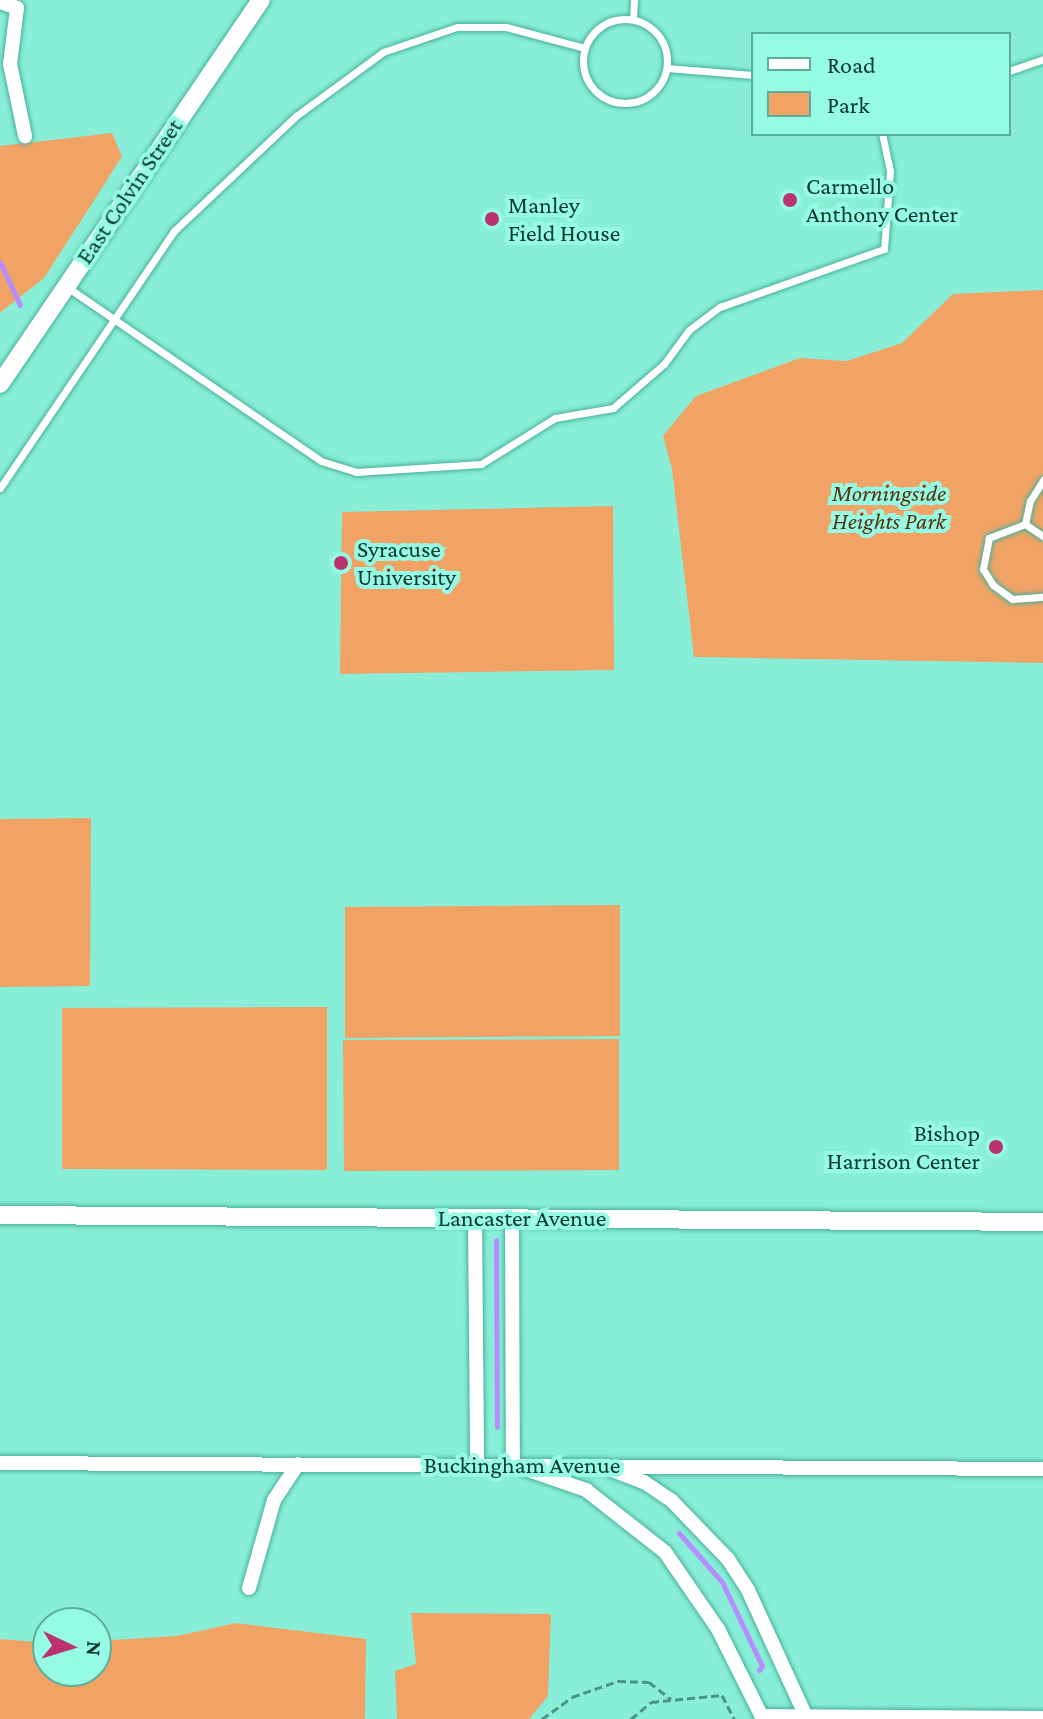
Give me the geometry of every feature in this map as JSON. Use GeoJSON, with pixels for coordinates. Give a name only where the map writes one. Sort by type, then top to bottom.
{"type":"FeatureCollection","features":[{"type":"Feature","properties":{"kind":"street"},"geometry":{"type":"LineString","coordinates":[[0,2],[17,8],[10,64],[25,136]]}},
{"type":"Feature","properties":{"kind":"street","name":"East Colvin Street"},"geometry":{"type":"LineString","coordinates":[[0,384],[256,5]]}},
{"type":"Feature","properties":{"kind":"street","name":"Lancaster Avenue"},"geometry":{"type":"LineString","coordinates":[[0,1215],[1043,1222]]}},
{"type":"Feature","properties":{"kind":"street"},"geometry":{"type":"LineString","coordinates":[[475,1218],[477,1465]]}},
{"type":"Feature","properties":{"kind":"street"},"geometry":{"type":"LineString","coordinates":[[512,1218],[513,1465],[586,1490],[665,1552],[718,1629],[763,1718],[1043,1718]]}},
{"type":"Feature","properties":{"kind":"street","name":"Buckingham Avenue"},"geometry":{"type":"LineString","coordinates":[[0,1463],[1043,1469]]}},
{"type":"Feature","properties":{"kind":"street"},"geometry":{"type":"LineString","coordinates":[[249,1588],[274,1500],[298,1464]]}},
{"type":"Feature","properties":{"kind":"street"},"geometry":{"type":"LineString","coordinates":[[588,1465],[644,1482],[672,1501],[720,1550],[748,1590],[806,1718]]}},
{"type":"Feature","properties":{"kind":"lane"},"geometry":{"type":"LineString","coordinates":[[633,19],[634,0]]}},
{"type":"Feature","properties":{"kind":"lane"},"geometry":{"type":"LineString","coordinates":[[633,19],[657,33],[665,45],[667,68],[655,91],[643,100],[615,102],[593,89],[585,73],[585,48],[599,27],[633,19]]}},
{"type":"Feature","properties":{"kind":"lane"},"geometry":{"type":"LineString","coordinates":[[0,488],[174,231],[296,116],[383,52],[457,27],[506,27],[585,48]]}},
{"type":"Feature","properties":{"kind":"lane"},"geometry":{"type":"LineString","coordinates":[[1011,70],[1043,59]]}},
{"type":"Feature","properties":{"kind":"lane"},"geometry":{"type":"LineString","coordinates":[[667,68],[751,75]]}},
{"type":"Feature","properties":{"kind":"lane"},"geometry":{"type":"LineString","coordinates":[[65,286],[321,461],[356,472],[481,464],[529,439],[555,418],[613,408],[664,364],[689,330],[720,307],[884,249],[890,171],[882,136]]}},
{"type":"Feature","properties":{"kind":"lane"},"geometry":{"type":"LineString","coordinates":[[1025,524],[1030,501],[1043,480]]}},
{"type":"Feature","properties":{"kind":"lane"},"geometry":{"type":"LineString","coordinates":[[1025,524],[1043,536]]}},
{"type":"Feature","properties":{"kind":"lane"},"geometry":{"type":"LineString","coordinates":[[1025,524],[989,538],[983,569],[993,585],[1012,599],[1043,597]]}},
{"type":"Feature","properties":{"kind":"path"},"geometry":{"type":"LineString","coordinates":[[542,1719],[572,1697],[618,1681],[649,1682],[671,1699]]}},
{"type":"Feature","properties":{"kind":"path"},"geometry":{"type":"LineString","coordinates":[[631,1719],[651,1702],[722,1695],[734,1719]]}},
{"type":"Feature","properties":{"kind":"green space"},"geometry":{"type":"Polygon","coordinates":[[[112,133],[122,156],[44,278],[0,313],[0,146],[112,133]]]}},
{"type":"Feature","properties":{"kind":"green space","name":"Morningside Heights Park"},"geometry":{"type":"Polygon","coordinates":[[[1043,290],[1043,663],[694,657],[672,469],[663,436],[696,396],[800,358],[847,361],[902,343],[953,294],[1043,290]]]}},
{"type":"Feature","properties":{"kind":"green space"},"geometry":{"type":"Polygon","coordinates":[[[613,506],[614,670],[340,674],[342,512],[613,506]]]}},
{"type":"Feature","properties":{"kind":"green space"},"geometry":{"type":"Polygon","coordinates":[[[91,818],[90,986],[0,987],[0,819],[91,818]]]}},
{"type":"Feature","properties":{"kind":"green space"},"geometry":{"type":"Polygon","coordinates":[[[620,905],[620,1036],[345,1038],[345,907],[620,905]]]}},
{"type":"Feature","properties":{"kind":"green space"},"geometry":{"type":"Polygon","coordinates":[[[327,1007],[327,1170],[62,1169],[62,1008],[327,1007]]]}},
{"type":"Feature","properties":{"kind":"green space"},"geometry":{"type":"Polygon","coordinates":[[[619,1039],[619,1170],[344,1171],[343,1040],[619,1039]]]}},
{"type":"Feature","properties":{"kind":"green space"},"geometry":{"type":"Polygon","coordinates":[[[411,1613],[551,1614],[548,1696],[529,1719],[397,1719],[395,1671],[416,1664],[411,1613]]]}},
{"type":"Feature","properties":{"kind":"green space"},"geometry":{"type":"Polygon","coordinates":[[[236,1623],[366,1639],[365,1719],[0,1719],[0,1639],[32,1642],[32,1687],[112,1687],[112,1640],[177,1636],[236,1623]]]}},
{"type":"Feature","properties":{"kind":"waterway"},"geometry":{"type":"LineString","coordinates":[[0,262],[20,305]]}},
{"type":"Feature","properties":{"kind":"waterway"},"geometry":{"type":"LineString","coordinates":[[496,1240],[497,1427]]}},
{"type":"Feature","properties":{"kind":"waterway"},"geometry":{"type":"LineString","coordinates":[[679,1533],[722,1582],[762,1666],[759,1670]]}},
{"type":"Feature","properties":{"kind":"place","name":"Carmello Anthony Center"},"geometry":{"type":"Point","coordinates":[790,200]}},
{"type":"Feature","properties":{"kind":"place","name":"Manley Field House"},"geometry":{"type":"Point","coordinates":[492,219]}},
{"type":"Feature","properties":{"kind":"place","name":"Syracuse University"},"geometry":{"type":"Point","coordinates":[341,563]}},
{"type":"Feature","properties":{"kind":"place","name":"Bishop Harrison Center"},"geometry":{"type":"Point","coordinates":[996,1147]}}]}
